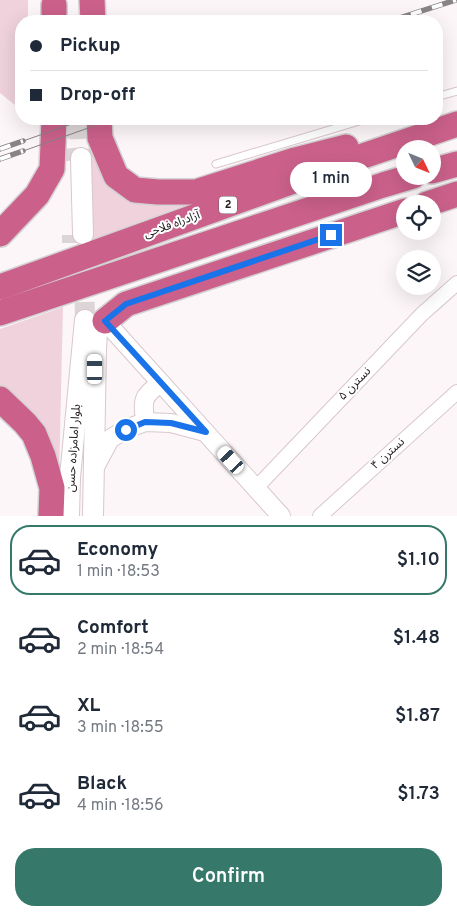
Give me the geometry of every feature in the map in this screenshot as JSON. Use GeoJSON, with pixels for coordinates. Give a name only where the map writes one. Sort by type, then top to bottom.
{"type":"FeatureCollection","features":[{"type":"Feature","properties":{"kind":"highway"},"geometry":{"type":"LineString","coordinates":[[90,0],[92,15]]}},
{"type":"Feature","properties":{"kind":"highway","name":"آزادراه فلاحی"},"geometry":{"type":"LineString","coordinates":[[409,140],[457,124]]}},
{"type":"Feature","properties":{"kind":"highway"},"geometry":{"type":"LineString","coordinates":[[0,234],[37,195],[52,169],[54,125]]}},
{"type":"Feature","properties":{"kind":"highway"},"geometry":{"type":"LineString","coordinates":[[99,125],[100,138],[116,176],[135,190],[158,192],[196,192],[295,160],[361,143],[396,141]]}},
{"type":"Feature","properties":{"kind":"highway","name":"آزادراه فلاحی"},"geometry":{"type":"LineString","coordinates":[[0,287],[396,145]]}},
{"type":"Feature","properties":{"kind":"highway"},"geometry":{"type":"LineString","coordinates":[[441,168],[457,164]]}},
{"type":"Feature","properties":{"kind":"highway"},"geometry":{"type":"LineString","coordinates":[[0,313],[396,181]]}},
{"type":"Feature","properties":{"kind":"highway"},"geometry":{"type":"LineString","coordinates":[[441,199],[457,194]]}},
{"type":"Feature","properties":{"kind":"highway"},"geometry":{"type":"LineString","coordinates":[[87,320],[147,296],[396,214]]}},
{"type":"Feature","properties":{"kind":"highway"},"geometry":{"type":"LineString","coordinates":[[0,399],[34,434],[43,456],[52,488],[51,516]]}},
{"type":"Feature","properties":{"kind":"main road"},"geometry":{"type":"LineString","coordinates":[[87,15],[90,0]]}},
{"type":"Feature","properties":{"kind":"main road"},"geometry":{"type":"LineString","coordinates":[[74,159],[78,235]]}},
{"type":"Feature","properties":{"kind":"main road"},"geometry":{"type":"LineString","coordinates":[[87,320],[97,333],[93,516]]}},
{"type":"Feature","properties":{"kind":"main road","name":"بلوار امامزاده حسن"},"geometry":{"type":"LineString","coordinates":[[63,516],[87,320]]}},
{"type":"Feature","properties":{"kind":"main road","name":"بلوار امامزاده حسن"},"geometry":{"type":"LineString","coordinates":[[70,516],[70,477],[87,320]]}},
{"type":"Feature","properties":{"kind":"street","name":"نسترن ۵"},"geometry":{"type":"LineString","coordinates":[[256,488],[422,314],[457,283]]}},
{"type":"Feature","properties":{"kind":"street"},"geometry":{"type":"LineString","coordinates":[[87,320],[161,383],[281,516]]}},
{"type":"Feature","properties":{"kind":"street"},"geometry":{"type":"LineString","coordinates":[[145,422],[143,401],[150,391],[161,383]]}},
{"type":"Feature","properties":{"kind":"street","name":"نسترن ۴"},"geometry":{"type":"LineString","coordinates":[[320,516],[457,392]]}},
{"type":"Feature","properties":{"kind":"street"},"geometry":{"type":"LineString","coordinates":[[95,466],[110,439],[145,422],[171,423],[206,432]]}},
{"type":"Feature","properties":{"kind":"lane"},"geometry":{"type":"LineString","coordinates":[[443,95],[457,91]]}},
{"type":"Feature","properties":{"kind":"lane"},"geometry":{"type":"LineString","coordinates":[[216,164],[346,125]]}},
{"type":"Feature","properties":{"kind":"shaded area"},"geometry":{"type":"Polygon","coordinates":[[[0,0],[28,0],[28,15],[15,15],[15,105],[0,93],[0,0]]]}},
{"type":"Feature","properties":{"kind":"shaded area"},"geometry":{"type":"Polygon","coordinates":[[[90,148],[96,149],[164,204],[186,205],[93,239],[90,148]]]}},
{"type":"Feature","properties":{"kind":"shaded area"},"geometry":{"type":"Polygon","coordinates":[[[63,307],[59,479],[7,390],[0,386],[0,329],[63,307]]]}},
{"type":"Feature","properties":{"kind":"tunnel"},"geometry":{"type":"LineString","coordinates":[[64,125],[68,161]]}},
{"type":"Feature","properties":{"kind":"tunnel"},"geometry":{"type":"LineString","coordinates":[[79,125],[81,158]]}},
{"type":"Feature","properties":{"kind":"tunnel"},"geometry":{"type":"LineString","coordinates":[[72,235],[72,273]]}},
{"type":"Feature","properties":{"kind":"tunnel"},"geometry":{"type":"LineString","coordinates":[[84,272],[85,320]]}},
{"type":"Feature","properties":{"kind":"tram line"},"geometry":{"type":"LineString","coordinates":[[23,141],[69,125]]}},
{"type":"Feature","properties":{"kind":"tram line"},"geometry":{"type":"LineString","coordinates":[[23,151],[97,125]]}},
{"type":"Feature","properties":{"kind":"railway"},"geometry":{"type":"LineString","coordinates":[[409,15],[456,0]]}},
{"type":"Feature","properties":{"kind":"railway"},"geometry":{"type":"LineString","coordinates":[[0,149],[23,141]]}},
{"type":"Feature","properties":{"kind":"railway"},"geometry":{"type":"LineString","coordinates":[[0,159],[23,151]]}},
{"type":"Feature","properties":{"kind":"route"},"geometry":{"type":"LineString","coordinates":[[126,430],[145,422],[171,423],[206,432],[105,321],[114,312],[126,304],[147,296],[331,235]]}}]}
